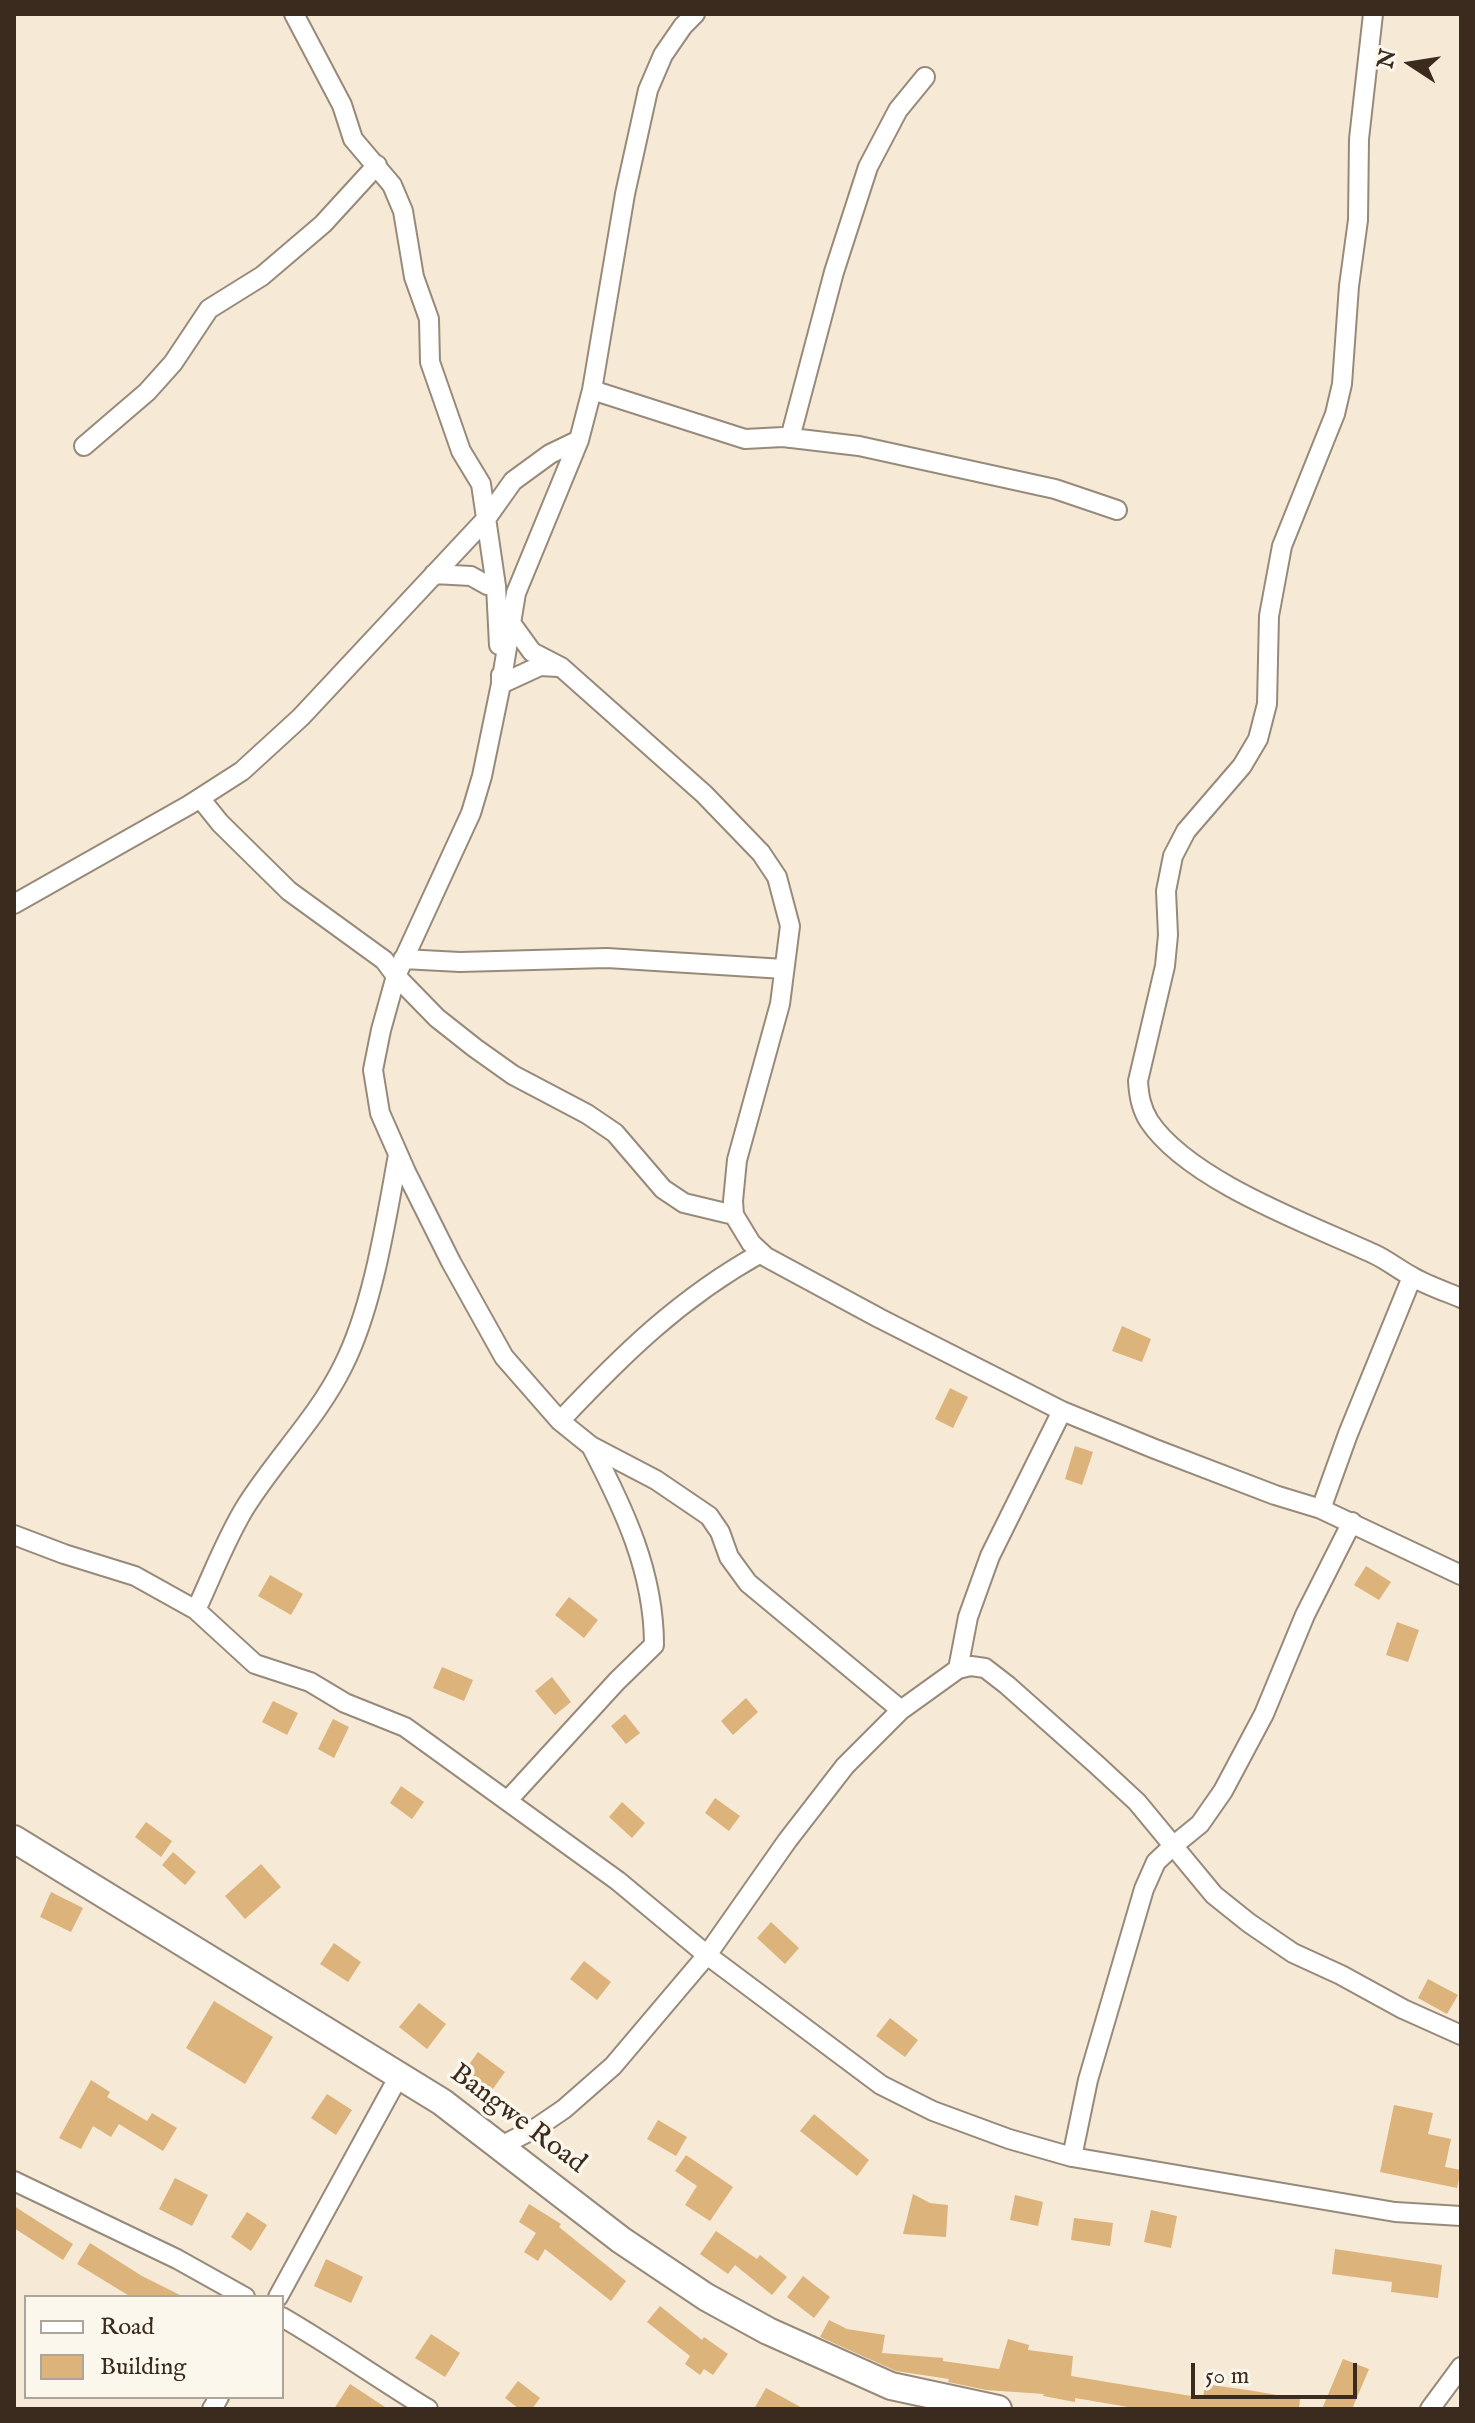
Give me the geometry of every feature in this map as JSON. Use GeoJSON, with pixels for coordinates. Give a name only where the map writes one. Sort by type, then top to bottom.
{"type":"FeatureCollection","features":[{"type":"Feature","properties":{"kind":"street"},"geometry":{"type":"LineString","coordinates":[[294,14],[342,105],[353,139],[392,185],[403,211],[414,277],[429,319],[430,362],[461,451],[481,484],[496,586],[501,684]]}},
{"type":"Feature","properties":{"kind":"street"},"geometry":{"type":"LineString","coordinates":[[695,14],[663,55],[648,90],[625,194],[592,390],[579,440],[516,593],[501,684],[471,813],[399,968],[373,1070],[380,1113],[398,1155],[451,1262],[504,1357],[560,1421],[591,1446],[656,1480],[709,1516],[720,1532],[729,1557],[748,1583],[901,1710]]}},
{"type":"Feature","properties":{"kind":"street"},"geometry":{"type":"LineString","coordinates":[[1373,14],[1359,139],[1358,220],[1349,286],[1342,384],[1335,414],[1282,546],[1269,616],[1267,704],[1258,739],[1242,766],[1186,831],[1173,856],[1166,891],[1168,935],[1165,966],[1138,1081],[1139,1100],[1149,1121],[1185,1156],[1212,1176],[1267,1206],[1381,1257],[1412,1277],[1461,1298]]}},
{"type":"Feature","properties":{"kind":"street"},"geometry":{"type":"LineString","coordinates":[[790,438],[834,272],[868,167],[898,110],[925,77]]}},
{"type":"Feature","properties":{"kind":"street"},"geometry":{"type":"LineString","coordinates":[[84,446],[147,392],[173,363],[209,309],[262,276],[323,224],[377,165]]}},
{"type":"Feature","properties":{"kind":"street"},"geometry":{"type":"LineString","coordinates":[[592,390],[745,439],[790,438],[859,446],[1055,489],[1117,510]]}},
{"type":"Feature","properties":{"kind":"street"},"geometry":{"type":"LineString","coordinates":[[14,904],[242,771],[301,717],[486,519],[513,481],[550,454],[579,440]]}},
{"type":"Feature","properties":{"kind":"street"},"geometry":{"type":"LineString","coordinates":[[434,574],[471,576],[487,585],[496,586]]}},
{"type":"Feature","properties":{"kind":"street"},"geometry":{"type":"LineString","coordinates":[[511,623],[532,652],[561,667],[704,794],[761,853],[777,877],[790,926],[780,1004],[734,1178],[734,1215],[751,1243],[761,1253],[879,1318],[1062,1411],[1222,1475],[1321,1509],[1461,1575]]}},
{"type":"Feature","properties":{"kind":"street"},"geometry":{"type":"LineString","coordinates":[[501,684],[540,666],[561,667]]}},
{"type":"Feature","properties":{"kind":"street"},"geometry":{"type":"LineString","coordinates":[[200,798],[230,834],[289,891],[331,924],[399,968],[437,1018],[475,1048],[513,1075],[587,1114],[615,1133],[663,1189],[684,1203],[734,1215]]}},
{"type":"Feature","properties":{"kind":"street"},"geometry":{"type":"LineString","coordinates":[[399,968],[460,962],[607,958],[784,969]]}},
{"type":"Feature","properties":{"kind":"street"},"geometry":{"type":"LineString","coordinates":[[196,1610],[246,1506],[287,1453],[343,1367],[379,1255],[398,1155]]}},
{"type":"Feature","properties":{"kind":"street"},"geometry":{"type":"LineString","coordinates":[[560,1421],[601,1377],[670,1313],[730,1270],[761,1253]]}},
{"type":"Feature","properties":{"kind":"street"},"geometry":{"type":"LineString","coordinates":[[1321,1509],[1412,1277]]}},
{"type":"Feature","properties":{"kind":"street"},"geometry":{"type":"LineString","coordinates":[[958,1669],[968,1617],[990,1556],[1062,1411]]}},
{"type":"Feature","properties":{"kind":"street"},"geometry":{"type":"LineString","coordinates":[[508,1800],[654,1645],[654,1622],[642,1561],[625,1511],[591,1446]]}},
{"type":"Feature","properties":{"kind":"street"},"geometry":{"type":"LineString","coordinates":[[1072,2157],[1088,2080],[1144,1889],[1156,1862],[1200,1824],[1223,1791],[1264,1714],[1305,1615],[1352,1522]]}},
{"type":"Feature","properties":{"kind":"street"},"geometry":{"type":"LineString","coordinates":[[14,1535],[135,1576],[196,1610],[255,1664],[310,1682],[345,1703],[405,1727],[618,1881],[707,1955],[881,2085],[933,2111],[1009,2139],[1072,2157],[1395,2212],[1461,2216]]}},
{"type":"Feature","properties":{"kind":"street"},"geometry":{"type":"LineString","coordinates":[[501,2146],[536,2128],[587,2092],[613,2066],[707,1955],[787,1841],[845,1766],[901,1710],[958,1669],[971,1666],[985,1668],[1007,1685],[1137,1802],[1214,1895],[1249,1923],[1293,1953],[1461,2035]]}},
{"type":"Feature","properties":{"kind":"street","name":"Bangwe Road"},"geometry":{"type":"LineString","coordinates":[[14,1839],[400,2074],[501,2146],[621,2240],[706,2297],[768,2331],[891,2386],[998,2409]]}},
{"type":"Feature","properties":{"kind":"street"},"geometry":{"type":"LineString","coordinates":[[279,2295],[400,2074]]}},
{"type":"Feature","properties":{"kind":"street"},"geometry":{"type":"LineString","coordinates":[[14,2181],[177,2259],[241,2295]]}},
{"type":"Feature","properties":{"kind":"street"},"geometry":{"type":"LineString","coordinates":[[284,2318],[339,2350],[428,2409]]}},
{"type":"Feature","properties":{"kind":"street"},"geometry":{"type":"LineString","coordinates":[[1430,2409],[1461,2367]]}},
{"type":"Feature","properties":{"kind":"building"},"geometry":{"type":"Polygon","coordinates":[[[1122,1326],[1151,1339],[1142,1362],[1112,1351],[1122,1326]]]}},
{"type":"Feature","properties":{"kind":"building"},"geometry":{"type":"Polygon","coordinates":[[[950,1388],[968,1397],[953,1428],[935,1419],[950,1388]]]}},
{"type":"Feature","properties":{"kind":"building"},"geometry":{"type":"Polygon","coordinates":[[[1075,1446],[1093,1452],[1082,1485],[1065,1479],[1075,1446]]]}},
{"type":"Feature","properties":{"kind":"building"},"geometry":{"type":"Polygon","coordinates":[[[1366,1566],[1391,1582],[1379,1600],[1354,1585],[1366,1566]]]}},
{"type":"Feature","properties":{"kind":"building"},"geometry":{"type":"Polygon","coordinates":[[[270,1575],[303,1594],[291,1615],[258,1596],[270,1575]]]}},
{"type":"Feature","properties":{"kind":"building"},"geometry":{"type":"Polygon","coordinates":[[[569,1597],[598,1620],[584,1638],[555,1615],[569,1597]]]}},
{"type":"Feature","properties":{"kind":"building"},"geometry":{"type":"Polygon","coordinates":[[[1397,1622],[1419,1630],[1408,1662],[1386,1655],[1397,1622]]]}},
{"type":"Feature","properties":{"kind":"building"},"geometry":{"type":"Polygon","coordinates":[[[442,1667],[473,1680],[464,1701],[433,1688],[442,1667]]]}},
{"type":"Feature","properties":{"kind":"building"},"geometry":{"type":"Polygon","coordinates":[[[552,1677],[571,1702],[555,1715],[535,1691],[552,1677]]]}},
{"type":"Feature","properties":{"kind":"building"},"geometry":{"type":"Polygon","coordinates":[[[746,1698],[758,1712],[733,1735],[721,1721],[746,1698]]]}},
{"type":"Feature","properties":{"kind":"building"},"geometry":{"type":"Polygon","coordinates":[[[273,1701],[298,1713],[287,1735],[262,1722],[273,1701]]]}},
{"type":"Feature","properties":{"kind":"building"},"geometry":{"type":"Polygon","coordinates":[[[625,1714],[640,1733],[626,1744],[611,1726],[625,1714]]]}},
{"type":"Feature","properties":{"kind":"building"},"geometry":{"type":"Polygon","coordinates":[[[333,1719],[349,1727],[334,1758],[318,1749],[333,1719]]]}},
{"type":"Feature","properties":{"kind":"building"},"geometry":{"type":"Polygon","coordinates":[[[401,1786],[424,1802],[412,1819],[390,1803],[401,1786]]]}},
{"type":"Feature","properties":{"kind":"building"},"geometry":{"type":"Polygon","coordinates":[[[715,1798],[740,1816],[729,1831],[705,1813],[715,1798]]]}},
{"type":"Feature","properties":{"kind":"building"},"geometry":{"type":"Polygon","coordinates":[[[622,1802],[645,1823],[632,1838],[609,1817],[622,1802]]]}},
{"type":"Feature","properties":{"kind":"building"},"geometry":{"type":"Polygon","coordinates":[[[146,1822],[172,1841],[161,1857],[135,1837],[146,1822]]]}},
{"type":"Feature","properties":{"kind":"building"},"geometry":{"type":"Polygon","coordinates":[[[173,1852],[196,1872],[185,1885],[162,1865],[173,1852]]]}},
{"type":"Feature","properties":{"kind":"building"},"geometry":{"type":"Polygon","coordinates":[[[261,1864],[281,1887],[245,1919],[225,1896],[261,1864]]]}},
{"type":"Feature","properties":{"kind":"building"},"geometry":{"type":"Polygon","coordinates":[[[51,1892],[83,1908],[71,1932],[40,1917],[51,1892]]]}},
{"type":"Feature","properties":{"kind":"building"},"geometry":{"type":"Polygon","coordinates":[[[771,1922],[799,1948],[785,1964],[757,1938],[771,1922]]]}},
{"type":"Feature","properties":{"kind":"building"},"geometry":{"type":"Polygon","coordinates":[[[334,1943],[361,1962],[348,1982],[320,1964],[334,1943]]]}},
{"type":"Feature","properties":{"kind":"building"},"geometry":{"type":"Polygon","coordinates":[[[584,1961],[611,1982],[597,2000],[570,1979],[584,1961]]]}},
{"type":"Feature","properties":{"kind":"building"},"geometry":{"type":"Polygon","coordinates":[[[1428,1979],[1458,1995],[1447,2014],[1418,1998],[1428,1979]]]}},
{"type":"Feature","properties":{"kind":"building"},"geometry":{"type":"Polygon","coordinates":[[[214,2001],[273,2037],[245,2084],[186,2048],[214,2001]]]}},
{"type":"Feature","properties":{"kind":"building"},"geometry":{"type":"Polygon","coordinates":[[[419,2003],[446,2024],[427,2049],[399,2027],[419,2003]]]}},
{"type":"Feature","properties":{"kind":"building"},"geometry":{"type":"Polygon","coordinates":[[[890,2018],[918,2040],[905,2057],[876,2036],[890,2018]]]}},
{"type":"Feature","properties":{"kind":"building"},"geometry":{"type":"Polygon","coordinates":[[[478,2052],[505,2072],[490,2093],[463,2073],[478,2052]]]}},
{"type":"Feature","properties":{"kind":"building"},"geometry":{"type":"Polygon","coordinates":[[[91,2080],[110,2092],[107,2097],[147,2121],[152,2113],[177,2128],[163,2151],[119,2124],[111,2137],[93,2126],[81,2149],[59,2138],[91,2080]]]}},
{"type":"Feature","properties":{"kind":"building"},"geometry":{"type":"Polygon","coordinates":[[[327,2094],[352,2110],[336,2135],[311,2118],[327,2094]]]}},
{"type":"Feature","properties":{"kind":"building"},"geometry":{"type":"Polygon","coordinates":[[[1394,2105],[1433,2113],[1428,2134],[1451,2139],[1445,2167],[1461,2170],[1457,2188],[1380,2172],[1394,2105]]]}},
{"type":"Feature","properties":{"kind":"building"},"geometry":{"type":"Polygon","coordinates":[[[814,2114],[869,2160],[857,2176],[800,2131],[814,2114]]]}},
{"type":"Feature","properties":{"kind":"building"},"geometry":{"type":"Polygon","coordinates":[[[658,2120],[687,2137],[676,2156],[647,2139],[658,2120]]]}},
{"type":"Feature","properties":{"kind":"building"},"geometry":{"type":"Polygon","coordinates":[[[686,2155],[733,2187],[710,2221],[685,2205],[697,2186],[675,2171],[686,2155]]]}},
{"type":"Feature","properties":{"kind":"building"},"geometry":{"type":"Polygon","coordinates":[[[175,2178],[208,2195],[192,2226],[159,2209],[175,2178]]]}},
{"type":"Feature","properties":{"kind":"building"},"geometry":{"type":"Polygon","coordinates":[[[913,2194],[930,2203],[948,2205],[946,2237],[903,2234],[913,2194]]]}},
{"type":"Feature","properties":{"kind":"building"},"geometry":{"type":"Polygon","coordinates":[[[1015,2195],[1043,2202],[1038,2226],[1010,2220],[1015,2195]]]}},
{"type":"Feature","properties":{"kind":"building"},"geometry":{"type":"Polygon","coordinates":[[[529,2204],[561,2224],[559,2227],[626,2281],[611,2301],[545,2249],[538,2261],[524,2252],[536,2233],[519,2222],[529,2204]]]}},
{"type":"Feature","properties":{"kind":"building"},"geometry":{"type":"Polygon","coordinates":[[[14,2206],[73,2244],[63,2260],[14,2228],[14,2206]]]}},
{"type":"Feature","properties":{"kind":"building"},"geometry":{"type":"Polygon","coordinates":[[[1151,2210],[1177,2216],[1171,2248],[1144,2242],[1151,2210]]]}},
{"type":"Feature","properties":{"kind":"building"},"geometry":{"type":"Polygon","coordinates":[[[247,2212],[267,2225],[251,2251],[231,2237],[247,2212]]]}},
{"type":"Feature","properties":{"kind":"building"},"geometry":{"type":"Polygon","coordinates":[[[1074,2218],[1113,2223],[1110,2246],[1071,2240],[1074,2218]]]}},
{"type":"Feature","properties":{"kind":"building"},"geometry":{"type":"Polygon","coordinates":[[[716,2231],[757,2259],[760,2255],[787,2277],[772,2295],[735,2265],[728,2274],[700,2254],[716,2231]]]}},
{"type":"Feature","properties":{"kind":"building"},"geometry":{"type":"Polygon","coordinates":[[[90,2243],[142,2276],[180,2295],[128,2295],[77,2264],[90,2243]]]}},
{"type":"Feature","properties":{"kind":"building"},"geometry":{"type":"Polygon","coordinates":[[[1335,2249],[1442,2265],[1438,2298],[1391,2292],[1392,2282],[1332,2274],[1335,2249]]]}},
{"type":"Feature","properties":{"kind":"building"},"geometry":{"type":"Polygon","coordinates":[[[326,2259],[363,2277],[351,2303],[314,2286],[326,2259]]]}},
{"type":"Feature","properties":{"kind":"building"},"geometry":{"type":"Polygon","coordinates":[[[803,2276],[830,2297],[814,2318],[787,2297],[803,2276]]]}},
{"type":"Feature","properties":{"kind":"building"},"geometry":{"type":"Polygon","coordinates":[[[660,2306],[702,2340],[704,2337],[728,2354],[713,2375],[704,2369],[700,2375],[685,2364],[690,2356],[647,2322],[660,2306]]]}},
{"type":"Feature","properties":{"kind":"building"},"geometry":{"type":"Polygon","coordinates":[[[829,2320],[847,2329],[885,2335],[882,2353],[943,2358],[943,2361],[999,2369],[1008,2339],[1029,2345],[1028,2350],[1073,2356],[1071,2376],[1203,2398],[1205,2384],[1254,2391],[1300,2399],[1299,2409],[1140,2409],[1075,2398],[1075,2402],[1044,2394],[986,2390],[948,2382],[949,2379],[896,2371],[820,2337],[829,2320]]]}},
{"type":"Feature","properties":{"kind":"building"},"geometry":{"type":"Polygon","coordinates":[[[431,2334],[460,2353],[445,2377],[415,2358],[431,2334]]]}},
{"type":"Feature","properties":{"kind":"building"},"geometry":{"type":"Polygon","coordinates":[[[1343,2359],[1369,2369],[1352,2409],[1322,2409],[1343,2359]]]}},
{"type":"Feature","properties":{"kind":"building"},"geometry":{"type":"Polygon","coordinates":[[[518,2381],[540,2398],[532,2409],[519,2409],[505,2398],[518,2381]]]}},
{"type":"Feature","properties":{"kind":"building"},"geometry":{"type":"Polygon","coordinates":[[[350,2384],[388,2409],[334,2409],[350,2384]]]}},
{"type":"Feature","properties":{"kind":"building"},"geometry":{"type":"Polygon","coordinates":[[[766,2388],[804,2409],[754,2409],[766,2388]]]}}]}
